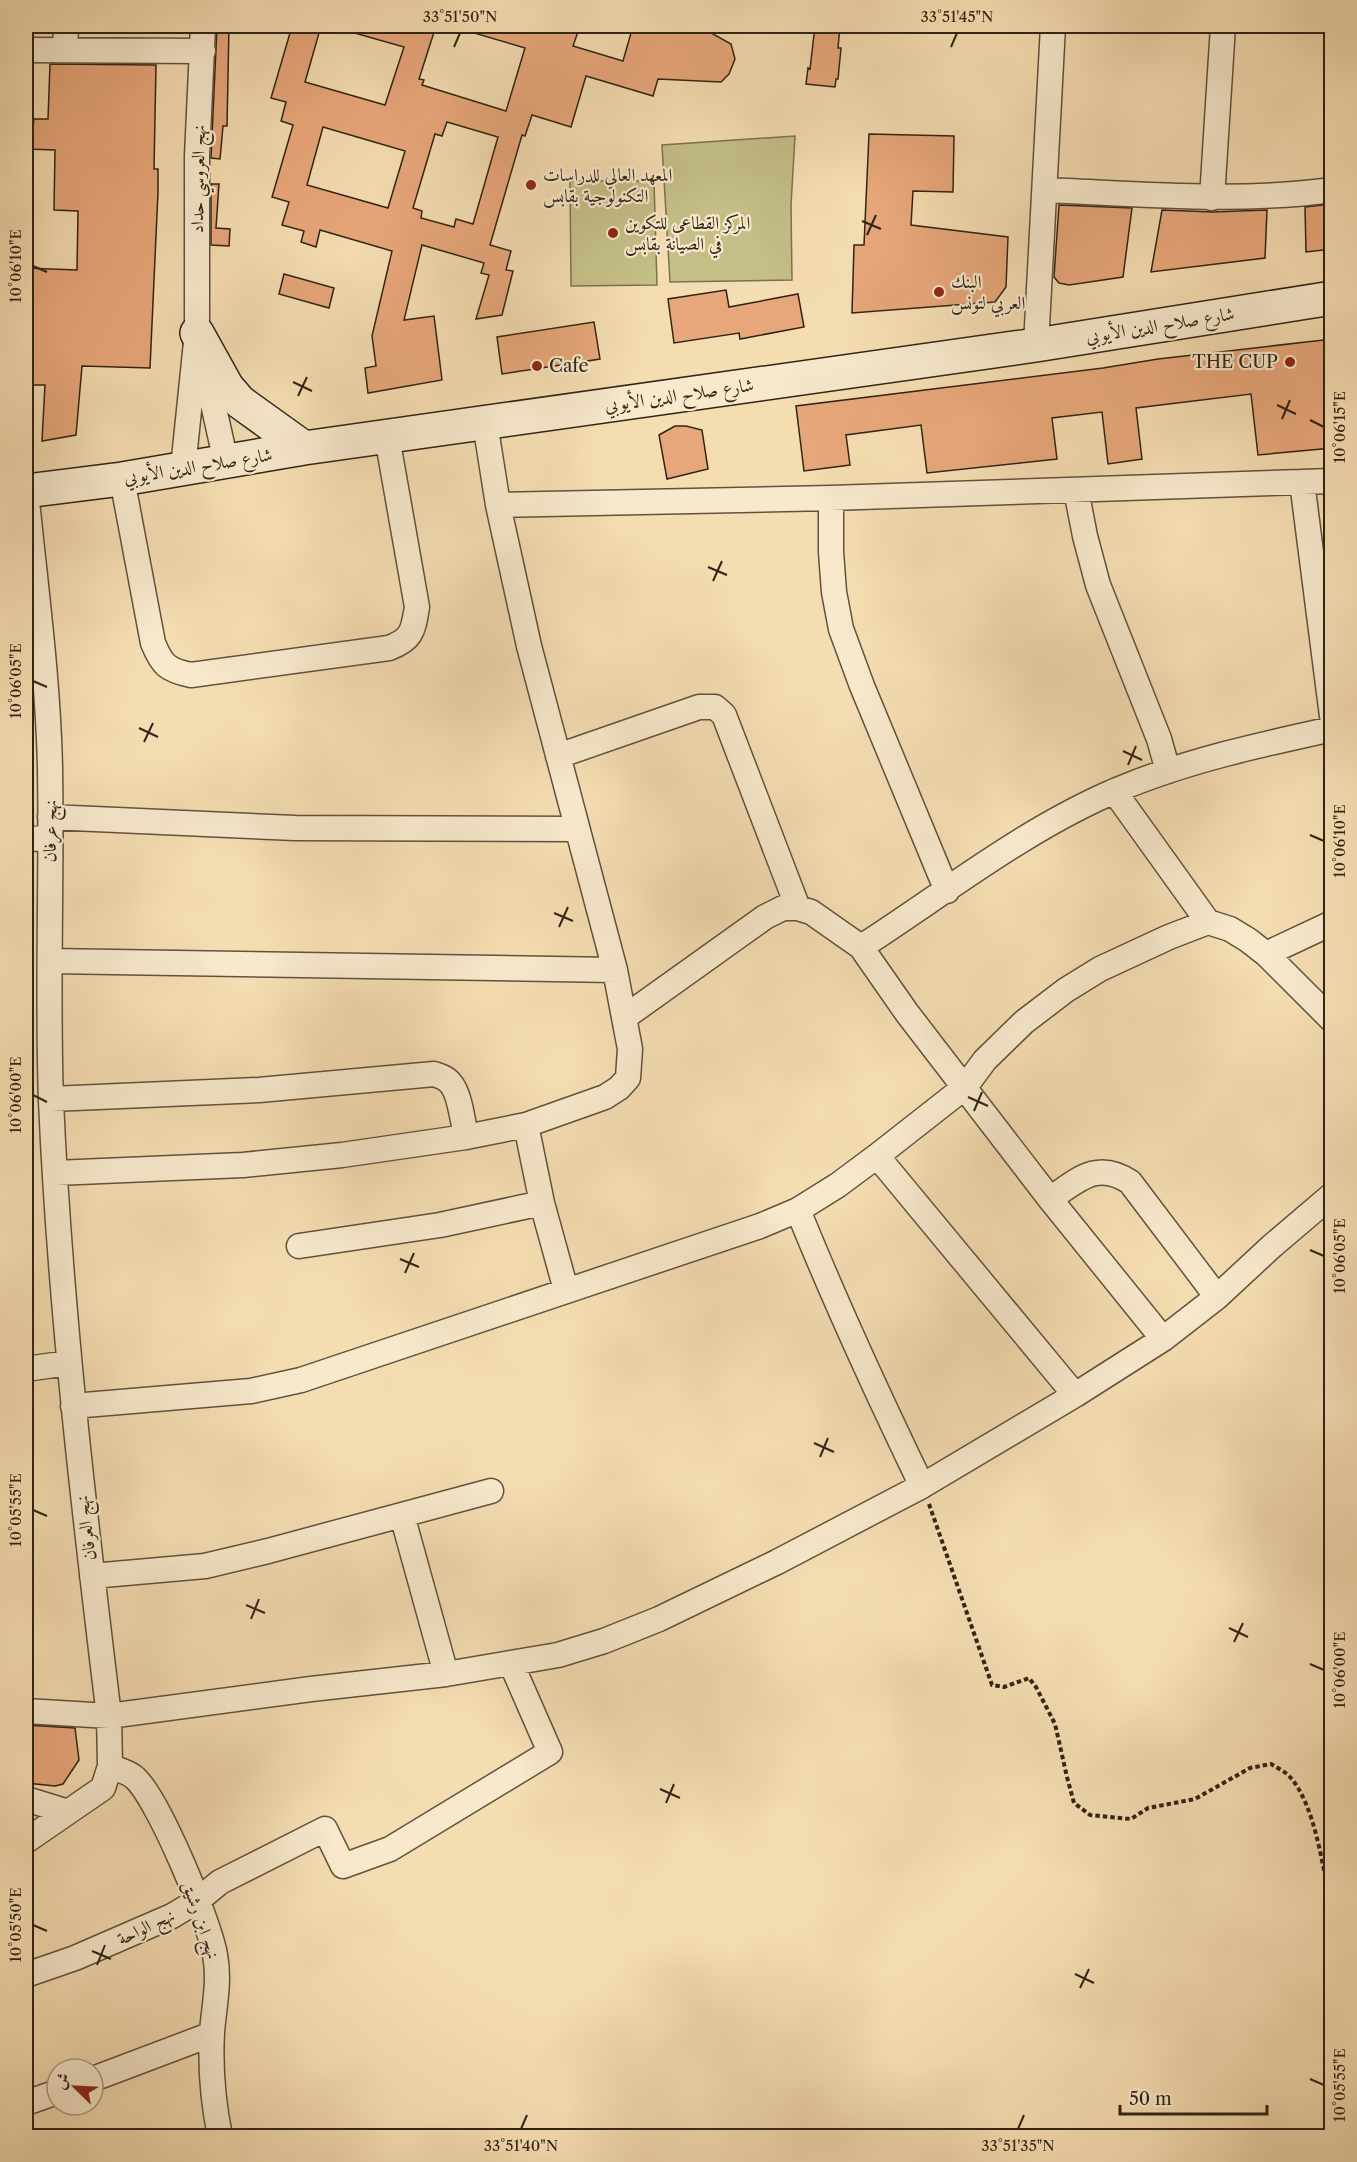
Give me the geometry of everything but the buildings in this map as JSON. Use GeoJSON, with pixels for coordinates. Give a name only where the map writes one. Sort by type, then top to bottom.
{"type":"FeatureCollection","features":[{"type":"Feature","properties":{"kind":"main road","name":"شارع صلاح الدين الأيوبي"},"geometry":{"type":"LineString","coordinates":[[26,491],[226,462],[304,448],[1036,345],[1332,298]]}},
{"type":"Feature","properties":{"kind":"main road"},"geometry":{"type":"LineString","coordinates":[[197,333],[227,387],[240,402],[304,448]]}},
{"type":"Feature","properties":{"kind":"street"},"geometry":{"type":"LineString","coordinates":[[65,50],[66,26]]}},
{"type":"Feature","properties":{"kind":"street","name":"نهج العروسي حداد"},"geometry":{"type":"LineString","coordinates":[[197,333],[197,156],[203,26]]}},
{"type":"Feature","properties":{"kind":"street"},"geometry":{"type":"LineString","coordinates":[[1036,345],[1053,26]]}},
{"type":"Feature","properties":{"kind":"street"},"geometry":{"type":"LineString","coordinates":[[1212,198],[1223,26]]}},
{"type":"Feature","properties":{"kind":"street"},"geometry":{"type":"LineString","coordinates":[[26,50],[203,51]]}},
{"type":"Feature","properties":{"kind":"street"},"geometry":{"type":"LineString","coordinates":[[1045,190],[1212,198],[1259,197],[1332,189]]}},
{"type":"Feature","properties":{"kind":"street"},"geometry":{"type":"LineString","coordinates":[[197,333],[226,462]]}},
{"type":"Feature","properties":{"kind":"street"},"geometry":{"type":"LineString","coordinates":[[183,468],[197,333]]}},
{"type":"Feature","properties":{"kind":"street"},"geometry":{"type":"LineString","coordinates":[[55,1173],[243,1165],[342,1155],[466,1137],[526,1125],[605,1097],[619,1088],[628,1078],[630,1065],[625,1017],[615,970],[529,646],[498,505],[485,423]]}},
{"type":"Feature","properties":{"kind":"street"},"geometry":{"type":"LineString","coordinates":[[122,478],[153,643],[160,660],[172,671],[190,675],[389,648],[404,642],[414,626],[417,607],[387,437]]}},
{"type":"Feature","properties":{"kind":"street"},"geometry":{"type":"LineString","coordinates":[[498,505],[831,498],[1332,481]]}},
{"type":"Feature","properties":{"kind":"street"},"geometry":{"type":"LineString","coordinates":[[1302,482],[1332,716]]}},
{"type":"Feature","properties":{"kind":"street"},"geometry":{"type":"LineString","coordinates":[[1076,490],[1098,585],[1158,739],[1168,771]]}},
{"type":"Feature","properties":{"kind":"street","name":"نهج عرفان"},"geometry":{"type":"LineString","coordinates":[[26,491],[45,680],[50,764],[51,1099],[55,1173]]}},
{"type":"Feature","properties":{"kind":"street"},"geometry":{"type":"LineString","coordinates":[[831,498],[834,592],[841,629],[862,686],[947,891]]}},
{"type":"Feature","properties":{"kind":"street"},"geometry":{"type":"LineString","coordinates":[[558,756],[699,707],[715,707],[724,715],[798,908]]}},
{"type":"Feature","properties":{"kind":"street"},"geometry":{"type":"LineString","coordinates":[[861,947],[1027,836],[1114,791],[1168,771],[1260,745],[1332,729]]}},
{"type":"Feature","properties":{"kind":"street"},"geometry":{"type":"LineString","coordinates":[[1114,791],[1208,922],[1230,929],[1248,939],[1332,1020]]}},
{"type":"Feature","properties":{"kind":"street"},"geometry":{"type":"LineString","coordinates":[[26,839],[50,827],[577,829]]}},
{"type":"Feature","properties":{"kind":"street"},"geometry":{"type":"LineString","coordinates":[[625,1017],[765,917],[783,908],[798,908],[812,912],[861,947],[907,1013],[1050,1199],[1163,1339]]}},
{"type":"Feature","properties":{"kind":"street"},"geometry":{"type":"LineString","coordinates":[[73,1406],[251,1391],[301,1380],[730,1237],[798,1210],[838,1185],[965,1087],[985,1060],[1024,1022],[1066,990],[1100,969],[1169,937],[1208,922]]}},
{"type":"Feature","properties":{"kind":"street"},"geometry":{"type":"LineString","coordinates":[[1266,954],[1332,923]]}},
{"type":"Feature","properties":{"kind":"street"},"geometry":{"type":"LineString","coordinates":[[50,961],[615,970]]}},
{"type":"Feature","properties":{"kind":"street"},"geometry":{"type":"LineString","coordinates":[[51,1099],[259,1090],[434,1074],[451,1083],[466,1137]]}},
{"type":"Feature","properties":{"kind":"street"},"geometry":{"type":"LineString","coordinates":[[526,1125],[542,1203],[566,1290]]}},
{"type":"Feature","properties":{"kind":"street"},"geometry":{"type":"LineString","coordinates":[[877,1156],[1075,1395]]}},
{"type":"Feature","properties":{"kind":"street"},"geometry":{"type":"LineString","coordinates":[[1050,1199],[1084,1176],[1096,1172],[1118,1174],[1130,1182],[1217,1298]]}},
{"type":"Feature","properties":{"kind":"street","name":"نهج العرفان"},"geometry":{"type":"LineString","coordinates":[[26,1841],[103,1788],[110,1766],[109,1716],[68,1363],[55,1173]]}},
{"type":"Feature","properties":{"kind":"street"},"geometry":{"type":"LineString","coordinates":[[26,1711],[109,1716],[311,1689],[446,1674],[558,1655],[604,1641],[659,1619],[777,1562],[922,1486],[1075,1395],[1163,1339],[1217,1298],[1272,1246],[1332,1195]]}},
{"type":"Feature","properties":{"kind":"street"},"geometry":{"type":"LineString","coordinates":[[299,1246],[440,1225],[542,1203]]}},
{"type":"Feature","properties":{"kind":"street"},"geometry":{"type":"LineString","coordinates":[[798,1210],[827,1283],[922,1486]]}},
{"type":"Feature","properties":{"kind":"street"},"geometry":{"type":"LineString","coordinates":[[26,1369],[68,1363]]}},
{"type":"Feature","properties":{"kind":"street"},"geometry":{"type":"LineString","coordinates":[[92,1576],[206,1566],[491,1491]]}},
{"type":"Feature","properties":{"kind":"street"},"geometry":{"type":"LineString","coordinates":[[402,1515],[446,1674]]}},
{"type":"Feature","properties":{"kind":"street","name":"نهج الواحة"},"geometry":{"type":"LineString","coordinates":[[26,1975],[75,1958],[172,1916],[197,1901],[220,1882],[325,1828],[343,1866],[390,1849],[550,1752],[511,1663]]}},
{"type":"Feature","properties":{"kind":"street","name":"نهج ابن رشيق"},"geometry":{"type":"LineString","coordinates":[[110,1766],[134,1776],[147,1793],[197,1901],[215,1955],[218,1983],[212,2034],[212,2098],[220,2136]]}},
{"type":"Feature","properties":{"kind":"street"},"geometry":{"type":"LineString","coordinates":[[26,1799],[68,1812]]}},
{"type":"Feature","properties":{"kind":"street"},"geometry":{"type":"LineString","coordinates":[[105,2074],[212,2034]]}},
{"type":"Feature","properties":{"kind":"street"},"geometry":{"type":"LineString","coordinates":[[26,2103],[45,2096]]}},
{"type":"Feature","properties":{"kind":"path"},"geometry":{"type":"LineString","coordinates":[[922,1486],[992,1685],[1004,1687],[1029,1678],[1036,1687],[1055,1724],[1074,1803],[1090,1815],[1131,1819],[1148,1808],[1196,1799],[1250,1768],[1271,1764],[1288,1775],[1301,1791],[1310,1815],[1332,1909]]}},
{"type":"Feature","properties":{"kind":"shaded area"},"geometry":{"type":"Polygon","coordinates":[[[795,136],[791,205],[792,280],[670,282],[662,145],[795,136]]]}},
{"type":"Feature","properties":{"kind":"shaded area","name":"المركز القطاعى للتكوين في الصيانة بقابس"},"geometry":{"type":"Polygon","coordinates":[[[570,181],[654,181],[657,285],[571,286],[570,181]]]}},
{"type":"Feature","properties":{"kind":"place","name":"المعهد العالي للدراسات التكنولوجية بقابس"},"geometry":{"type":"Point","coordinates":[531,185]}},
{"type":"Feature","properties":{"kind":"place","name":"المركز القطاعى للتكوين في الصيانة بقابس"},"geometry":{"type":"Point","coordinates":[613,233]}},
{"type":"Feature","properties":{"kind":"place","name":"البنك العربي لتونس"},"geometry":{"type":"Point","coordinates":[939,292]}},
{"type":"Feature","properties":{"kind":"place","name":"THE CUP"},"geometry":{"type":"Point","coordinates":[1290,362]}},
{"type":"Feature","properties":{"kind":"place","name":"Cafe"},"geometry":{"type":"Point","coordinates":[537,366]}}]}
